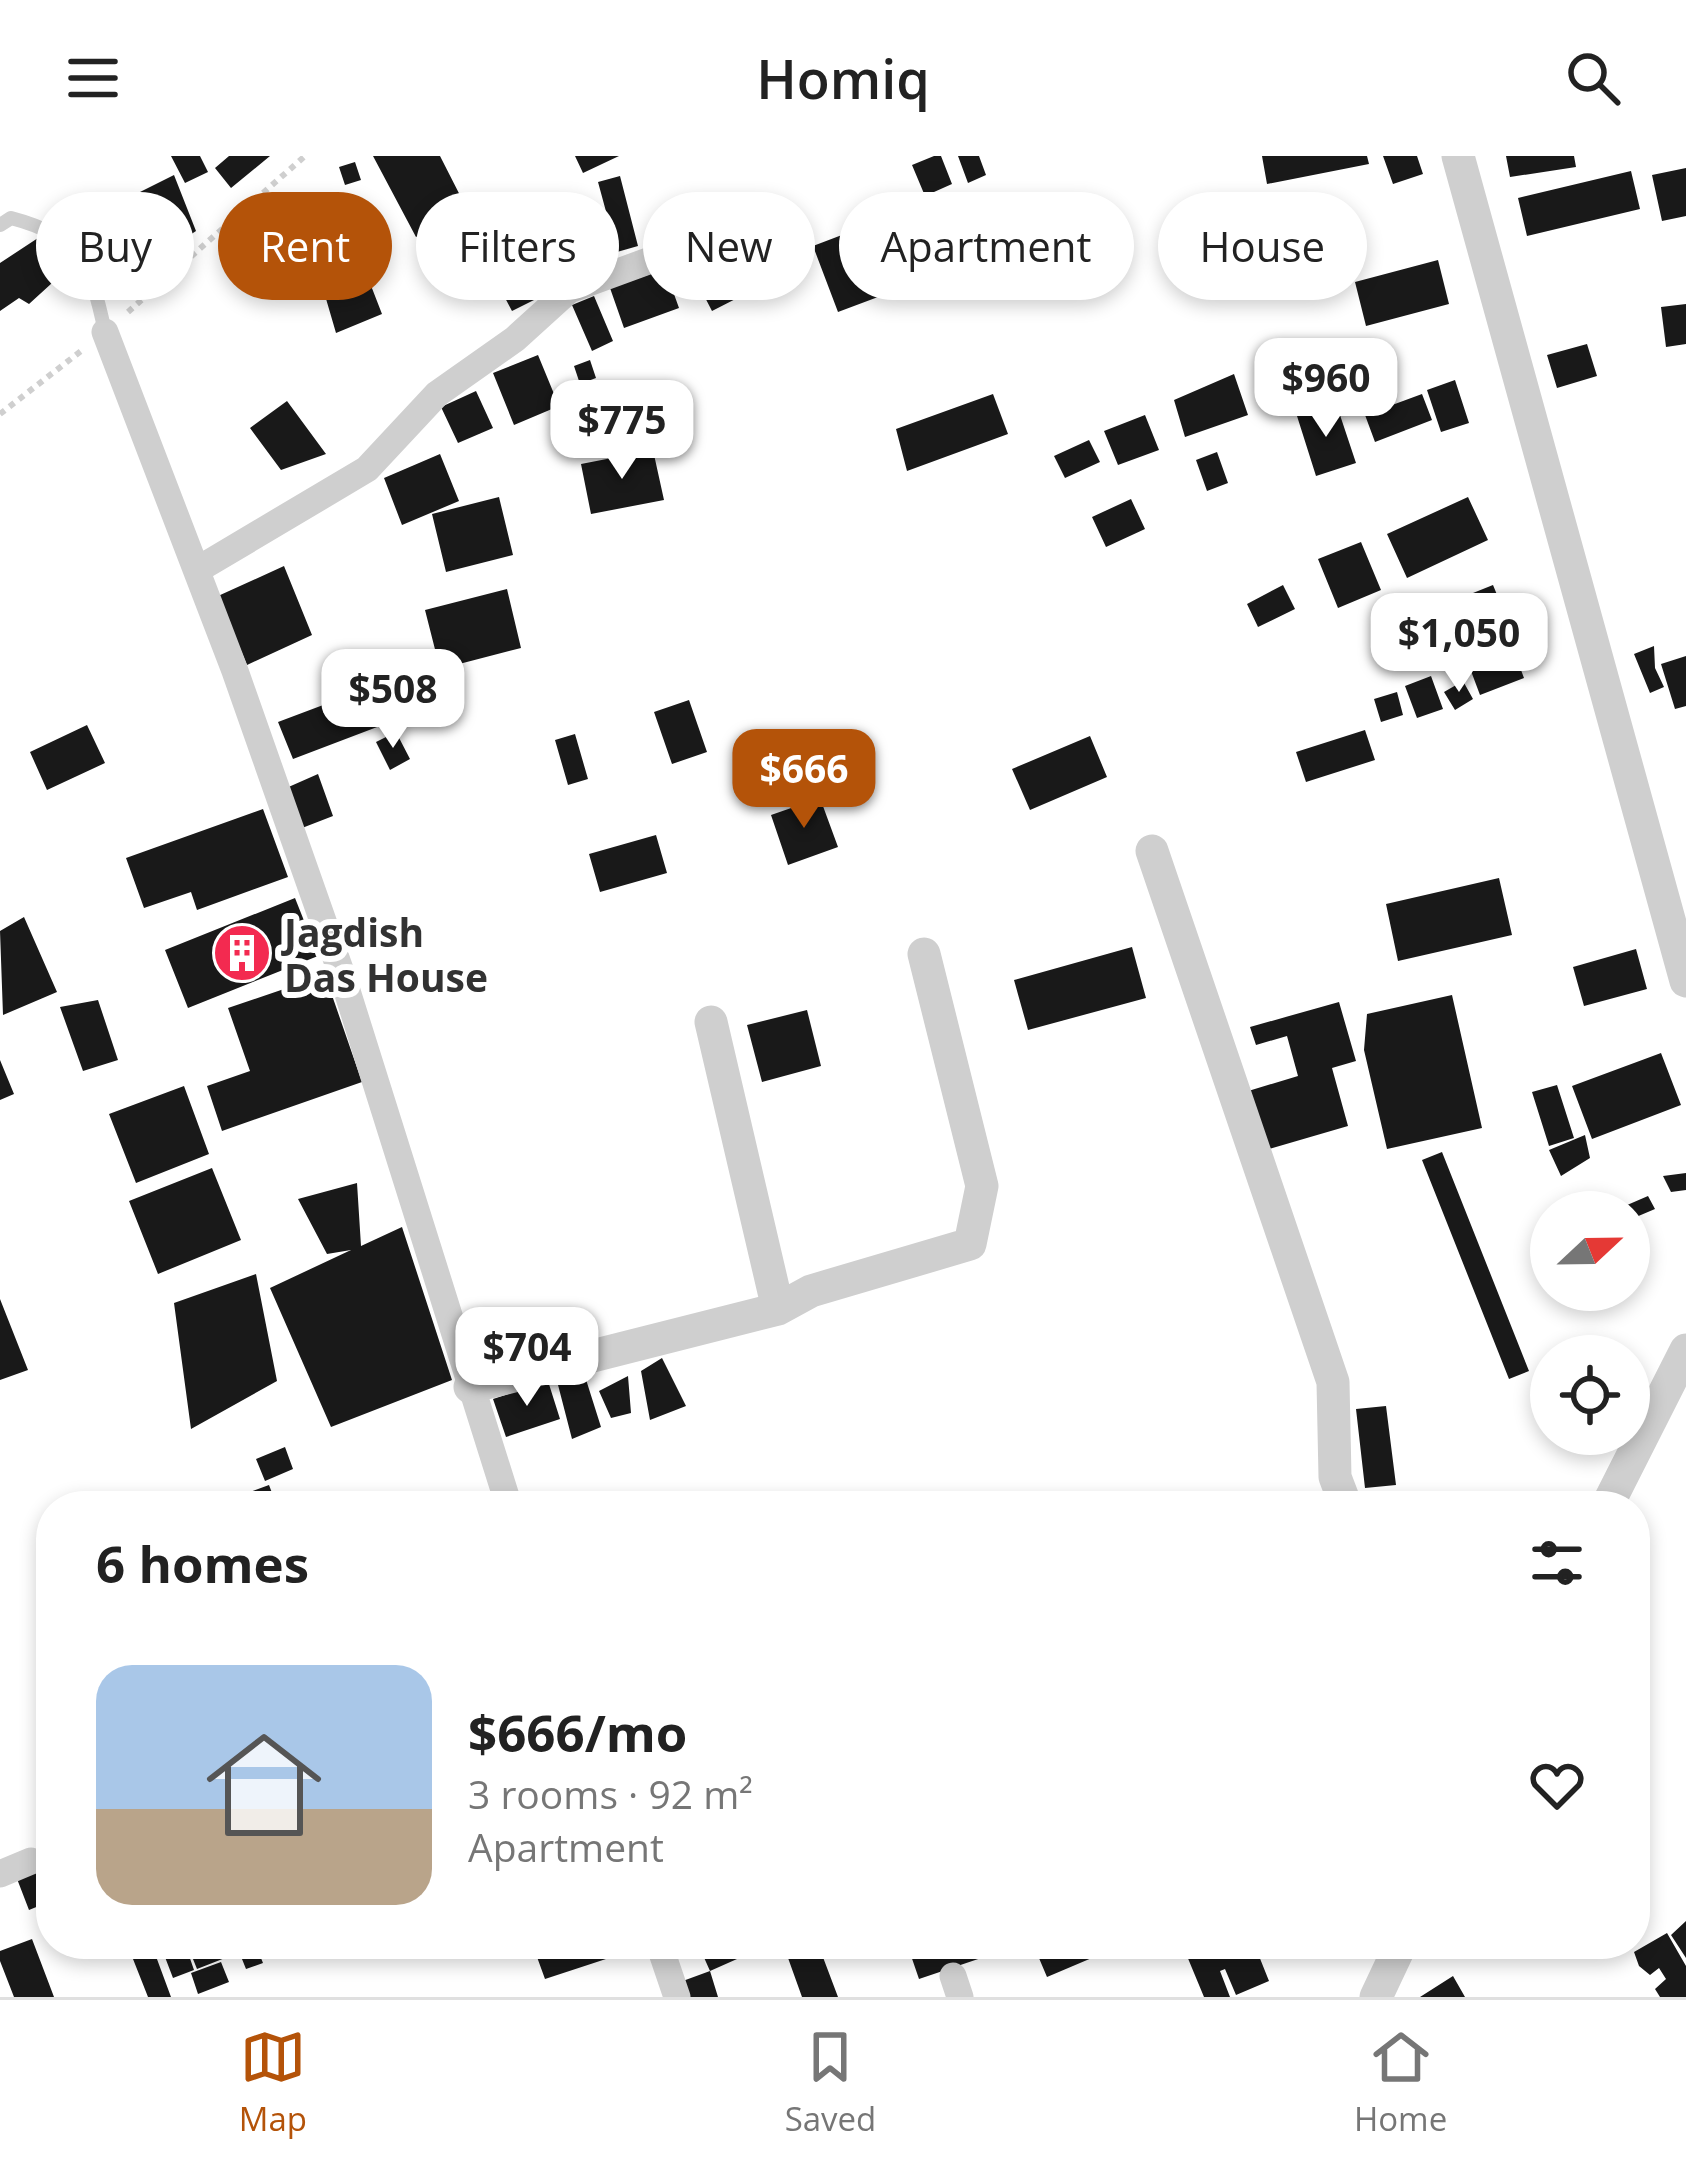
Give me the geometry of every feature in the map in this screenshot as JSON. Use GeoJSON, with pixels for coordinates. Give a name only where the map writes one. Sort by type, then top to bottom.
{"type":"FeatureCollection","features":[{"type":"Feature","properties":{"kind":"street"},"geometry":{"type":"LineString","coordinates":[[1458,156],[1686,981]]}},
{"type":"Feature","properties":{"kind":"street"},"geometry":{"type":"LineString","coordinates":[[197,570],[367,469],[437,394],[515,339],[569,290],[643,263]]}},
{"type":"Feature","properties":{"kind":"street"},"geometry":{"type":"LineString","coordinates":[[105,332],[197,570],[342,975],[504,1491]]}},
{"type":"Feature","properties":{"kind":"street"},"geometry":{"type":"LineString","coordinates":[[1152,851],[1334,1382],[1334,1477],[1340,1491]]}},
{"type":"Feature","properties":{"kind":"street"},"geometry":{"type":"LineString","coordinates":[[470,1387],[778,1309],[811,1291],[970,1244],[982,1186],[924,954]]}},
{"type":"Feature","properties":{"kind":"street"},"geometry":{"type":"LineString","coordinates":[[711,1022],[778,1309]]}},
{"type":"Feature","properties":{"kind":"street"},"geometry":{"type":"LineString","coordinates":[[1615,1491],[1686,1350]]}},
{"type":"Feature","properties":{"kind":"street"},"geometry":{"type":"LineString","coordinates":[[0,1874],[31,1861]]}},
{"type":"Feature","properties":{"kind":"street"},"geometry":{"type":"LineString","coordinates":[[664,1959],[677,1997]]}},
{"type":"Feature","properties":{"kind":"street"},"geometry":{"type":"LineString","coordinates":[[1376,1997],[1394,1959]]}},
{"type":"Feature","properties":{"kind":"lane"},"geometry":{"type":"LineString","coordinates":[[0,225],[11,218],[66,240],[85,261],[105,332]]}},
{"type":"Feature","properties":{"kind":"path"},"geometry":{"type":"LineString","coordinates":[[0,413],[105,332],[305,156]]}},
{"type":"Feature","properties":{"kind":"building"},"geometry":{"type":"Polygon","coordinates":[[[171,156],[200,156],[208,172],[185,183],[171,156]]]}},
{"type":"Feature","properties":{"kind":"building"},"geometry":{"type":"Polygon","coordinates":[[[229,156],[270,156],[231,188],[215,168],[229,156]]]}},
{"type":"Feature","properties":{"kind":"building"},"geometry":{"type":"Polygon","coordinates":[[[373,156],[440,156],[458,192],[416,192],[416,237],[373,156]]]}},
{"type":"Feature","properties":{"kind":"building"},"geometry":{"type":"Polygon","coordinates":[[[575,156],[619,156],[583,173],[575,156]]]}},
{"type":"Feature","properties":{"kind":"building"},"geometry":{"type":"Polygon","coordinates":[[[941,156],[952,184],[923,192],[912,165],[941,156]]]}},
{"type":"Feature","properties":{"kind":"building"},"geometry":{"type":"Polygon","coordinates":[[[958,156],[979,156],[986,175],[968,183],[958,156]]]}},
{"type":"Feature","properties":{"kind":"building"},"geometry":{"type":"Polygon","coordinates":[[[1262,156],[1367,156],[1369,164],[1267,184],[1262,156]]]}},
{"type":"Feature","properties":{"kind":"building"},"geometry":{"type":"Polygon","coordinates":[[[1383,156],[1417,156],[1423,174],[1393,184],[1383,156]]]}},
{"type":"Feature","properties":{"kind":"building"},"geometry":{"type":"Polygon","coordinates":[[[1506,156],[1574,156],[1576,167],[1510,177],[1506,156]]]}},
{"type":"Feature","properties":{"kind":"building"},"geometry":{"type":"Polygon","coordinates":[[[355,162],[361,180],[345,185],[339,167],[355,162]]]}},
{"type":"Feature","properties":{"kind":"building"},"geometry":{"type":"Polygon","coordinates":[[[1686,168],[1686,216],[1662,221],[1652,175],[1686,168]]]}},
{"type":"Feature","properties":{"kind":"building"},"geometry":{"type":"Polygon","coordinates":[[[1631,171],[1640,209],[1527,236],[1518,198],[1631,171]]]}},
{"type":"Feature","properties":{"kind":"building"},"geometry":{"type":"Polygon","coordinates":[[[174,175],[181,192],[140,192],[174,175]]]}},
{"type":"Feature","properties":{"kind":"building"},"geometry":{"type":"Polygon","coordinates":[[[620,176],[638,246],[619,251],[619,192],[601,192],[598,182],[620,176]]]}},
{"type":"Feature","properties":{"kind":"building"},"geometry":{"type":"Polygon","coordinates":[[[839,236],[839,300],[870,300],[838,312],[815,245],[839,236]]]}},
{"type":"Feature","properties":{"kind":"building"},"geometry":{"type":"Polygon","coordinates":[[[36,239],[36,298],[29,304],[19,298],[0,311],[0,263],[36,239]]]}},
{"type":"Feature","properties":{"kind":"building"},"geometry":{"type":"Polygon","coordinates":[[[1438,260],[1449,304],[1366,326],[1360,300],[1367,300],[1367,279],[1438,260]]]}},
{"type":"Feature","properties":{"kind":"building"},"geometry":{"type":"Polygon","coordinates":[[[643,277],[643,300],[676,300],[679,308],[624,328],[614,300],[619,300],[619,285],[643,277]]]}},
{"type":"Feature","properties":{"kind":"building"},"geometry":{"type":"Polygon","coordinates":[[[326,300],[377,300],[382,314],[336,333],[326,300]]]}},
{"type":"Feature","properties":{"kind":"building"},"geometry":{"type":"Polygon","coordinates":[[[506,300],[534,300],[512,311],[506,300]]]}},
{"type":"Feature","properties":{"kind":"building"},"geometry":{"type":"Polygon","coordinates":[[[596,300],[613,341],[592,351],[572,305],[596,300]]]}},
{"type":"Feature","properties":{"kind":"building"},"geometry":{"type":"Polygon","coordinates":[[[706,300],[734,300],[712,311],[706,300]]]}},
{"type":"Feature","properties":{"kind":"building"},"geometry":{"type":"Polygon","coordinates":[[[1686,304],[1686,344],[1666,347],[1661,307],[1686,304]]]}},
{"type":"Feature","properties":{"kind":"building"},"geometry":{"type":"Polygon","coordinates":[[[1587,344],[1597,376],[1557,388],[1547,355],[1587,344]]]}},
{"type":"Feature","properties":{"kind":"building"},"geometry":{"type":"Polygon","coordinates":[[[538,355],[559,406],[514,425],[493,373],[538,355]]]}},
{"type":"Feature","properties":{"kind":"building"},"geometry":{"type":"Polygon","coordinates":[[[590,360],[596,378],[580,384],[574,366],[590,360]]]}},
{"type":"Feature","properties":{"kind":"building"},"geometry":{"type":"Polygon","coordinates":[[[1234,374],[1248,415],[1185,437],[1174,400],[1234,374]]]}},
{"type":"Feature","properties":{"kind":"building"},"geometry":{"type":"Polygon","coordinates":[[[1455,380],[1469,423],[1441,432],[1427,390],[1455,380]]]}},
{"type":"Feature","properties":{"kind":"building"},"geometry":{"type":"Polygon","coordinates":[[[600,382],[606,401],[591,406],[585,386],[600,382]]]}},
{"type":"Feature","properties":{"kind":"building"},"geometry":{"type":"Polygon","coordinates":[[[476,391],[493,428],[458,443],[441,407],[476,391]]]}},
{"type":"Feature","properties":{"kind":"building"},"geometry":{"type":"Polygon","coordinates":[[[993,394],[1008,434],[907,471],[896,429],[993,394]]]}},
{"type":"Feature","properties":{"kind":"building"},"geometry":{"type":"Polygon","coordinates":[[[1422,394],[1432,420],[1375,442],[1365,415],[1422,394]]]}},
{"type":"Feature","properties":{"kind":"building"},"geometry":{"type":"Polygon","coordinates":[[[287,401],[326,454],[281,470],[250,428],[287,401]]]}},
{"type":"Feature","properties":{"kind":"building"},"geometry":{"type":"Polygon","coordinates":[[[1336,403],[1356,463],[1316,476],[1297,416],[1336,403]]]}},
{"type":"Feature","properties":{"kind":"building"},"geometry":{"type":"Polygon","coordinates":[[[1145,415],[1159,450],[1118,465],[1104,431],[1145,415]]]}},
{"type":"Feature","properties":{"kind":"building"},"geometry":{"type":"Polygon","coordinates":[[[1089,440],[1100,462],[1065,478],[1054,456],[1089,440]]]}},
{"type":"Feature","properties":{"kind":"building"},"geometry":{"type":"Polygon","coordinates":[[[653,450],[664,500],[591,514],[581,464],[653,450]]]}},
{"type":"Feature","properties":{"kind":"building"},"geometry":{"type":"Polygon","coordinates":[[[1217,452],[1228,483],[1207,491],[1196,460],[1217,452]]]}},
{"type":"Feature","properties":{"kind":"building"},"geometry":{"type":"Polygon","coordinates":[[[440,454],[459,501],[402,525],[384,478],[440,454]]]}},
{"type":"Feature","properties":{"kind":"building"},"geometry":{"type":"Polygon","coordinates":[[[499,497],[513,555],[446,572],[432,514],[499,497]]]}},
{"type":"Feature","properties":{"kind":"building"},"geometry":{"type":"Polygon","coordinates":[[[1468,497],[1488,540],[1407,578],[1387,534],[1468,497]]]}},
{"type":"Feature","properties":{"kind":"building"},"geometry":{"type":"Polygon","coordinates":[[[1131,499],[1145,529],[1106,547],[1092,517],[1131,499]]]}},
{"type":"Feature","properties":{"kind":"building"},"geometry":{"type":"Polygon","coordinates":[[[1361,542],[1381,590],[1338,608],[1318,559],[1361,542]]]}},
{"type":"Feature","properties":{"kind":"building"},"geometry":{"type":"Polygon","coordinates":[[[284,566],[312,635],[247,665],[218,596],[284,566]]]}},
{"type":"Feature","properties":{"kind":"building"},"geometry":{"type":"Polygon","coordinates":[[[1283,585],[1295,609],[1258,627],[1247,604],[1283,585]]]}},
{"type":"Feature","properties":{"kind":"building"},"geometry":{"type":"Polygon","coordinates":[[[1493,585],[1509,624],[1459,645],[1443,605],[1493,585]]]}},
{"type":"Feature","properties":{"kind":"building"},"geometry":{"type":"Polygon","coordinates":[[[507,589],[521,648],[440,669],[425,610],[507,589]]]}},
{"type":"Feature","properties":{"kind":"building"},"geometry":{"type":"Polygon","coordinates":[[[1512,646],[1524,678],[1480,695],[1468,663],[1512,646]]]}},
{"type":"Feature","properties":{"kind":"building"},"geometry":{"type":"Polygon","coordinates":[[[1654,646],[1655,668],[1664,687],[1650,693],[1634,654],[1654,646]]]}},
{"type":"Feature","properties":{"kind":"building"},"geometry":{"type":"Polygon","coordinates":[[[1686,656],[1686,706],[1675,709],[1661,664],[1686,656]]]}},
{"type":"Feature","properties":{"kind":"building"},"geometry":{"type":"Polygon","coordinates":[[[1431,676],[1443,709],[1417,718],[1405,686],[1431,676]]]}},
{"type":"Feature","properties":{"kind":"building"},"geometry":{"type":"Polygon","coordinates":[[[1463,681],[1473,699],[1455,710],[1444,692],[1463,681]]]}},
{"type":"Feature","properties":{"kind":"building"},"geometry":{"type":"Polygon","coordinates":[[[371,687],[385,724],[293,759],[278,722],[371,687]]]}},
{"type":"Feature","properties":{"kind":"building"},"geometry":{"type":"Polygon","coordinates":[[[1397,692],[1403,715],[1381,722],[1374,699],[1397,692]]]}},
{"type":"Feature","properties":{"kind":"building"},"geometry":{"type":"Polygon","coordinates":[[[689,700],[707,752],[672,764],[654,712],[689,700]]]}},
{"type":"Feature","properties":{"kind":"building"},"geometry":{"type":"Polygon","coordinates":[[[87,725],[105,763],[47,790],[30,752],[87,725]]]}},
{"type":"Feature","properties":{"kind":"building"},"geometry":{"type":"Polygon","coordinates":[[[1365,730],[1375,760],[1306,782],[1296,752],[1365,730]]]}},
{"type":"Feature","properties":{"kind":"building"},"geometry":{"type":"Polygon","coordinates":[[[396,732],[410,759],[390,770],[376,742],[396,732]]]}},
{"type":"Feature","properties":{"kind":"building"},"geometry":{"type":"Polygon","coordinates":[[[575,734],[588,779],[568,785],[555,740],[575,734]]]}},
{"type":"Feature","properties":{"kind":"building"},"geometry":{"type":"Polygon","coordinates":[[[1090,736],[1107,777],[1030,810],[1012,769],[1090,736]]]}},
{"type":"Feature","properties":{"kind":"building"},"geometry":{"type":"Polygon","coordinates":[[[318,774],[333,816],[302,828],[284,789],[318,774]]]}},
{"type":"Feature","properties":{"kind":"building"},"geometry":{"type":"Polygon","coordinates":[[[820,798],[838,847],[788,865],[771,815],[820,798]]]}},
{"type":"Feature","properties":{"kind":"building"},"geometry":{"type":"Polygon","coordinates":[[[263,809],[288,877],[197,910],[191,892],[144,908],[126,858],[263,809]]]}},
{"type":"Feature","properties":{"kind":"building"},"geometry":{"type":"Polygon","coordinates":[[[656,835],[667,873],[600,892],[589,854],[656,835]]]}},
{"type":"Feature","properties":{"kind":"building"},"geometry":{"type":"Polygon","coordinates":[[[1499,878],[1512,935],[1398,961],[1386,904],[1499,878]]]}},
{"type":"Feature","properties":{"kind":"building","name":"Jagdish Das House"},"geometry":{"type":"Polygon","coordinates":[[[295,898],[318,956],[188,1008],[165,950],[295,898]]]}},
{"type":"Feature","properties":{"kind":"building"},"geometry":{"type":"Polygon","coordinates":[[[24,917],[57,992],[3,1015],[0,931],[24,917]]]}},
{"type":"Feature","properties":{"kind":"building"},"geometry":{"type":"Polygon","coordinates":[[[1132,947],[1146,998],[1028,1030],[1014,980],[1132,947]]]}},
{"type":"Feature","properties":{"kind":"building"},"geometry":{"type":"Polygon","coordinates":[[[1636,949],[1647,989],[1584,1006],[1573,967],[1636,949]]]}},
{"type":"Feature","properties":{"kind":"building"},"geometry":{"type":"Polygon","coordinates":[[[325,975],[362,1082],[222,1131],[207,1086],[250,1071],[228,1008],[325,975]]]}},
{"type":"Feature","properties":{"kind":"building"},"geometry":{"type":"Polygon","coordinates":[[[1452,995],[1482,1128],[1387,1149],[1364,1050],[1367,1014],[1452,995]]]}},
{"type":"Feature","properties":{"kind":"building"},"geometry":{"type":"Polygon","coordinates":[[[98,1000],[118,1060],[83,1071],[60,1007],[98,1000]]]}},
{"type":"Feature","properties":{"kind":"building"},"geometry":{"type":"Polygon","coordinates":[[[1339,1002],[1356,1061],[1332,1068],[1348,1126],[1262,1151],[1245,1092],[1298,1076],[1287,1036],[1256,1045],[1250,1027],[1339,1002]]]}},
{"type":"Feature","properties":{"kind":"building"},"geometry":{"type":"Polygon","coordinates":[[[807,1010],[821,1066],[762,1082],[747,1025],[807,1010]]]}},
{"type":"Feature","properties":{"kind":"building"},"geometry":{"type":"Polygon","coordinates":[[[1661,1053],[1681,1105],[1592,1139],[1572,1086],[1661,1053]]]}},
{"type":"Feature","properties":{"kind":"building"},"geometry":{"type":"Polygon","coordinates":[[[0,1060],[14,1094],[0,1100],[0,1060]]]}},
{"type":"Feature","properties":{"kind":"building"},"geometry":{"type":"Polygon","coordinates":[[[1557,1085],[1574,1138],[1549,1146],[1532,1092],[1557,1085]]]}},
{"type":"Feature","properties":{"kind":"building"},"geometry":{"type":"Polygon","coordinates":[[[184,1086],[209,1154],[136,1183],[109,1114],[184,1086]]]}},
{"type":"Feature","properties":{"kind":"building"},"geometry":{"type":"Polygon","coordinates":[[[1585,1135],[1590,1158],[1561,1176],[1549,1150],[1585,1135]]]}},
{"type":"Feature","properties":{"kind":"building"},"geometry":{"type":"Polygon","coordinates":[[[1442,1152],[1529,1371],[1509,1379],[1422,1160],[1442,1152]]]}},
{"type":"Feature","properties":{"kind":"building"},"geometry":{"type":"Polygon","coordinates":[[[212,1168],[241,1240],[158,1274],[129,1201],[212,1168]]]}},
{"type":"Feature","properties":{"kind":"building"},"geometry":{"type":"Polygon","coordinates":[[[1686,1173],[1686,1190],[1671,1192],[1663,1176],[1686,1173]]]}},
{"type":"Feature","properties":{"kind":"building"},"geometry":{"type":"Polygon","coordinates":[[[357,1183],[361,1246],[402,1227],[452,1380],[331,1427],[270,1288],[351,1250],[327,1254],[298,1199],[357,1183]]]}},
{"type":"Feature","properties":{"kind":"building"},"geometry":{"type":"Polygon","coordinates":[[[256,1274],[277,1381],[191,1429],[174,1303],[256,1274]]]}},
{"type":"Feature","properties":{"kind":"building"},"geometry":{"type":"Polygon","coordinates":[[[0,1299],[28,1370],[0,1380],[0,1299]]]}},
{"type":"Feature","properties":{"kind":"building"},"geometry":{"type":"Polygon","coordinates":[[[662,1358],[686,1406],[650,1420],[641,1371],[662,1358]]]}},
{"type":"Feature","properties":{"kind":"building"},"geometry":{"type":"Polygon","coordinates":[[[583,1370],[601,1427],[572,1439],[557,1381],[583,1370]]]}},
{"type":"Feature","properties":{"kind":"building"},"geometry":{"type":"Polygon","coordinates":[[[628,1376],[631,1413],[611,1418],[599,1391],[628,1376]]]}},
{"type":"Feature","properties":{"kind":"building"},"geometry":{"type":"Polygon","coordinates":[[[548,1381],[560,1419],[506,1437],[493,1399],[548,1381]]]}},
{"type":"Feature","properties":{"kind":"building"},"geometry":{"type":"Polygon","coordinates":[[[1386,1406],[1396,1485],[1365,1488],[1356,1409],[1386,1406]]]}},
{"type":"Feature","properties":{"kind":"building"},"geometry":{"type":"Polygon","coordinates":[[[285,1447],[293,1469],[265,1481],[256,1459],[285,1447]]]}},
{"type":"Feature","properties":{"kind":"building"},"geometry":{"type":"Polygon","coordinates":[[[36,1862],[36,1907],[29,1910],[14,1871],[36,1862]]]}},
{"type":"Feature","properties":{"kind":"building"},"geometry":{"type":"Polygon","coordinates":[[[1686,1921],[1686,1958],[1671,1935],[1686,1921]]]}},
{"type":"Feature","properties":{"kind":"building"},"geometry":{"type":"Polygon","coordinates":[[[1667,1933],[1686,1966],[1686,1997],[1660,1997],[1655,1989],[1666,1979],[1659,1968],[1650,1975],[1639,1966],[1636,1959],[1650,1959],[1650,1943],[1667,1933]]]}},
{"type":"Feature","properties":{"kind":"building"},"geometry":{"type":"Polygon","coordinates":[[[32,1939],[54,1997],[14,1997],[0,1951],[32,1939]]]}},
{"type":"Feature","properties":{"kind":"building"},"geometry":{"type":"Polygon","coordinates":[[[133,1959],[157,1959],[171,1997],[148,1997],[133,1959]]]}},
{"type":"Feature","properties":{"kind":"building"},"geometry":{"type":"Polygon","coordinates":[[[166,1959],[190,1959],[194,1970],[173,1978],[166,1959]]]}},
{"type":"Feature","properties":{"kind":"building"},"geometry":{"type":"Polygon","coordinates":[[[193,1959],[222,1959],[197,1969],[193,1959]]]}},
{"type":"Feature","properties":{"kind":"building"},"geometry":{"type":"Polygon","coordinates":[[[242,1959],[261,1959],[263,1963],[246,1969],[242,1959]]]}},
{"type":"Feature","properties":{"kind":"building"},"geometry":{"type":"Polygon","coordinates":[[[538,1959],[606,1959],[545,1979],[538,1959]]]}},
{"type":"Feature","properties":{"kind":"building"},"geometry":{"type":"Polygon","coordinates":[[[705,1959],[737,1959],[710,1971],[705,1959]]]}},
{"type":"Feature","properties":{"kind":"building"},"geometry":{"type":"Polygon","coordinates":[[[788,1959],[824,1959],[838,1997],[802,1997],[788,1959]]]}},
{"type":"Feature","properties":{"kind":"building"},"geometry":{"type":"Polygon","coordinates":[[[912,1959],[978,1959],[919,1979],[912,1959]]]}},
{"type":"Feature","properties":{"kind":"building"},"geometry":{"type":"Polygon","coordinates":[[[1039,1959],[1089,1959],[1047,1977],[1039,1959]]]}},
{"type":"Feature","properties":{"kind":"building"},"geometry":{"type":"Polygon","coordinates":[[[1188,1959],[1260,1959],[1269,1981],[1236,1995],[1225,1969],[1220,1971],[1230,1997],[1204,1997],[1188,1959]]]}},
{"type":"Feature","properties":{"kind":"building"},"geometry":{"type":"Polygon","coordinates":[[[221,1962],[229,1982],[198,1994],[191,1973],[221,1962]]]}},
{"type":"Feature","properties":{"kind":"building"},"geometry":{"type":"Polygon","coordinates":[[[710,1971],[718,1997],[686,1997],[680,1982],[710,1971]]]}},
{"type":"Feature","properties":{"kind":"building"},"geometry":{"type":"Polygon","coordinates":[[[1453,1976],[1465,1997],[1420,1997],[1453,1976]]]}},
{"type":"Feature","properties":{"kind":"place","name":"Jagdish Das House"},"geometry":{"type":"Point","coordinates":[242,953]}}]}
